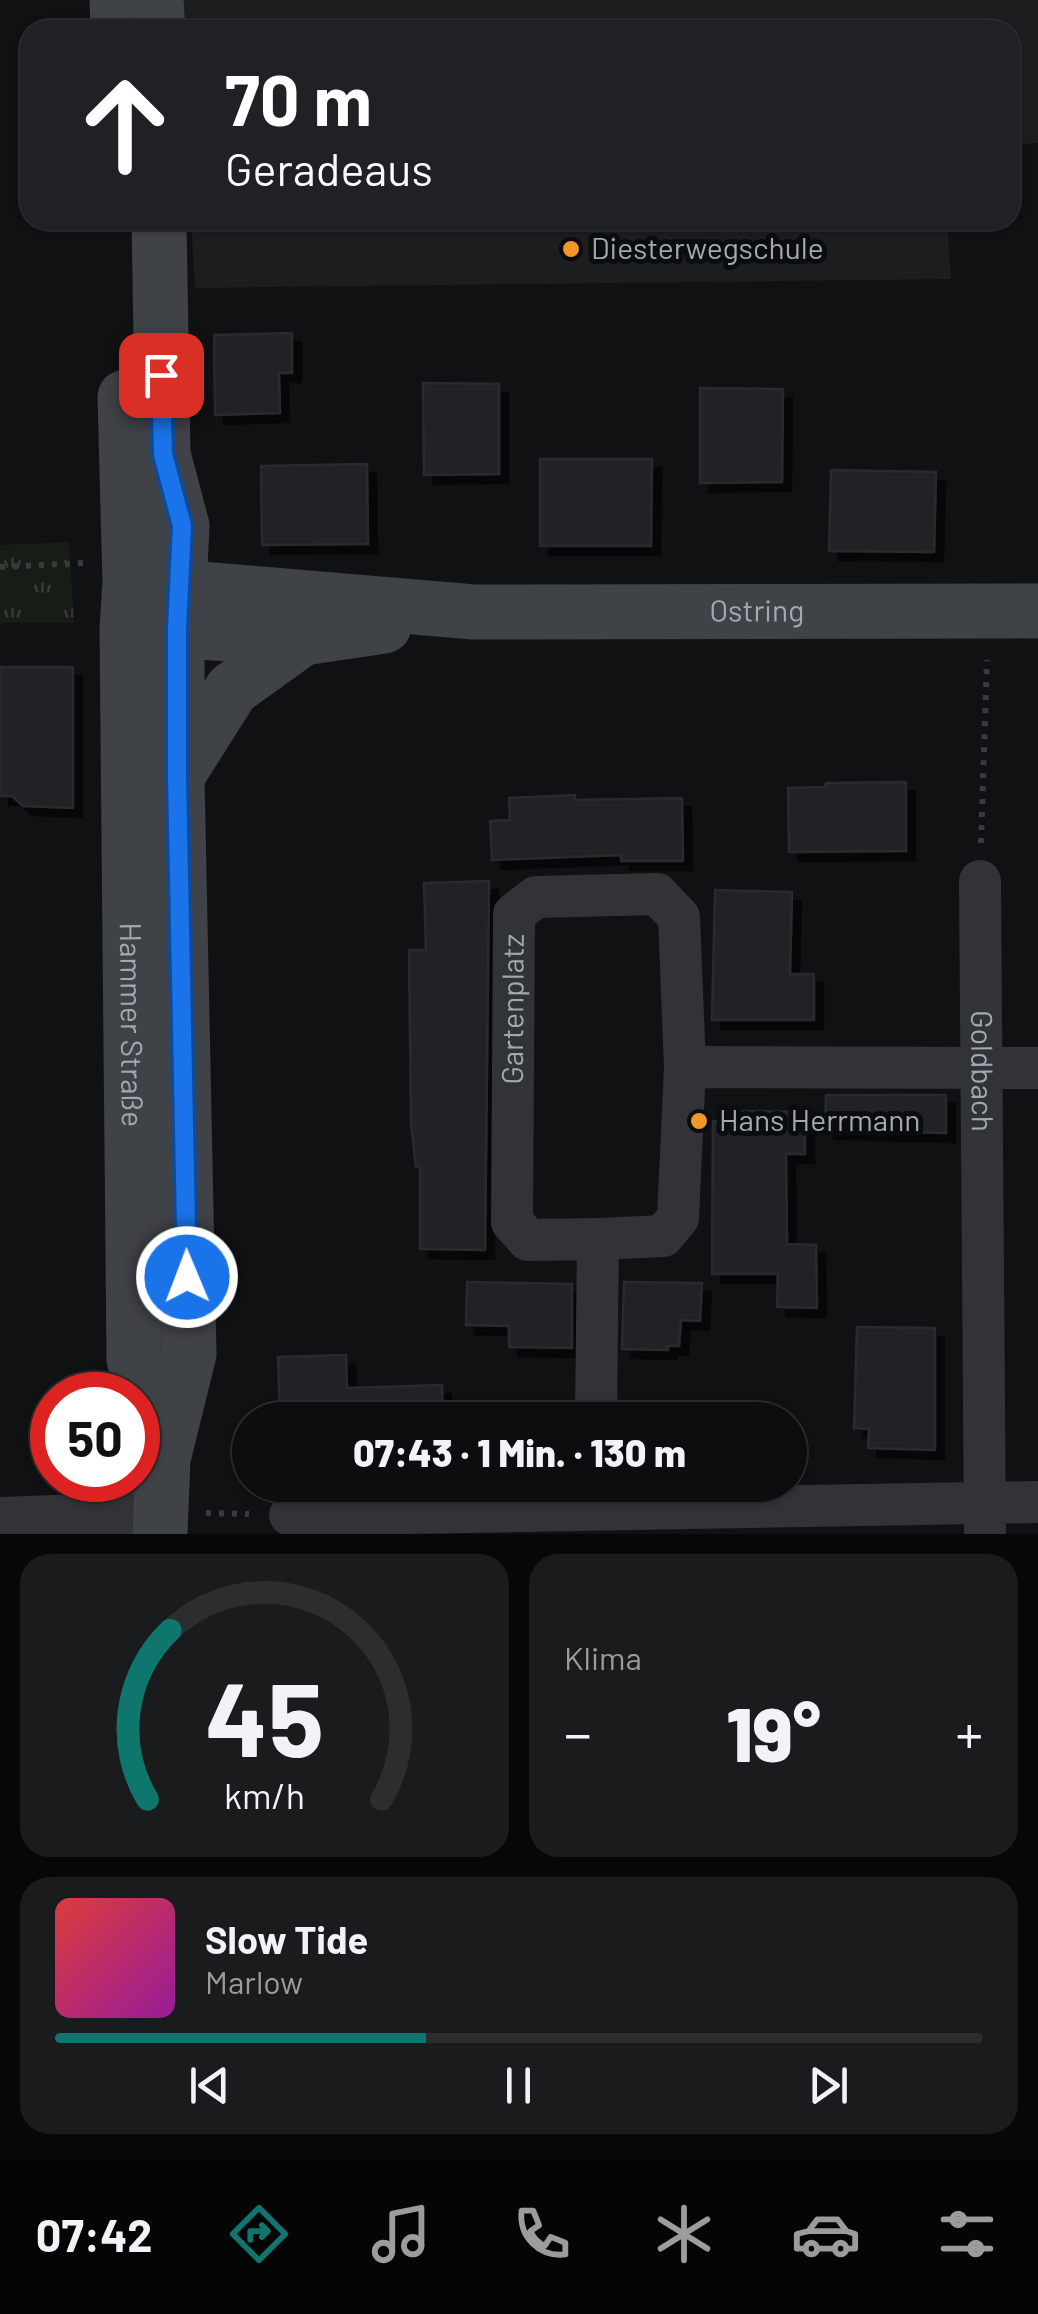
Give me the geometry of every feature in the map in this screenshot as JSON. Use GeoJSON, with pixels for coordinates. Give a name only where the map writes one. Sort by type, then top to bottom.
{"type":"FeatureCollection","features":[{"type":"Feature","properties":{"kind":"main road","name":"Hammer Straße"},"geometry":{"type":"LineString","coordinates":[[122,230],[149,597],[177,776],[189,1354],[161,1502]]}},
{"type":"Feature","properties":{"kind":"main road","name":"Hammer Straße"},"geometry":{"type":"LineString","coordinates":[[158,230],[163,454],[182,526],[149,597],[134,1360],[161,1502]]}},
{"type":"Feature","properties":{"kind":"main road","name":"Ostring"},"geometry":{"type":"LineString","coordinates":[[149,597],[474,612],[1014,610]]}},
{"type":"Feature","properties":{"kind":"main road"},"geometry":{"type":"LineString","coordinates":[[149,597],[304,638]]}},
{"type":"Feature","properties":{"kind":"main road","name":"Ostring"},"geometry":{"type":"LineString","coordinates":[[177,776],[232,689],[304,638],[474,612]]}},
{"type":"Feature","properties":{"kind":"street","name":"Goldbach"},"geometry":{"type":"LineString","coordinates":[[980,881],[985,1518]]}},
{"type":"Feature","properties":{"kind":"street","name":"Gartenplatz"},"geometry":{"type":"LineString","coordinates":[[656,894],[680,917],[684,1067],[678,1218],[664,1236],[598,1240],[528,1240],[512,1222],[514,914],[536,897],[656,894]]}},
{"type":"Feature","properties":{"kind":"street"},"geometry":{"type":"LineString","coordinates":[[684,1067],[1038,1068]]}},
{"type":"Feature","properties":{"kind":"street"},"geometry":{"type":"LineString","coordinates":[[596,1402],[598,1240]]}},
{"type":"Feature","properties":{"kind":"street"},"geometry":{"type":"LineString","coordinates":[[0,1518],[161,1502]]}},
{"type":"Feature","properties":{"kind":"street"},"geometry":{"type":"LineString","coordinates":[[290,1515],[595,1510],[985,1518],[1038,1502]]}},
{"type":"Feature","properties":{"kind":"path"},"geometry":{"type":"LineString","coordinates":[[0,566],[97,563],[149,597]]}},
{"type":"Feature","properties":{"kind":"path"},"geometry":{"type":"LineString","coordinates":[[980,881],[1014,610]]}},
{"type":"Feature","properties":{"kind":"path"},"geometry":{"type":"LineString","coordinates":[[161,1502],[290,1515]]}},
{"type":"Feature","properties":{"kind":"shaded area"},"geometry":{"type":"Polygon","coordinates":[[[179,0],[1038,0],[1038,143],[1020,144],[1020,20],[180,20],[179,0]]]}},
{"type":"Feature","properties":{"kind":"shaded area","name":"Diesterwegschule"},"geometry":{"type":"Polygon","coordinates":[[[192,230],[948,230],[951,279],[195,288],[192,230]]]}},
{"type":"Feature","properties":{"kind":"green space"},"geometry":{"type":"Polygon","coordinates":[[[69,542],[74,623],[0,623],[0,545],[69,542]]]}},
{"type":"Feature","properties":{"kind":"building"},"geometry":{"type":"Polygon","coordinates":[[[292,333],[292,373],[279,373],[280,413],[215,415],[214,335],[292,333]]]}},
{"type":"Feature","properties":{"kind":"building"},"geometry":{"type":"Polygon","coordinates":[[[423,383],[499,384],[499,474],[424,475],[423,383]]]}},
{"type":"Feature","properties":{"kind":"building"},"geometry":{"type":"Polygon","coordinates":[[[700,388],[783,389],[782,482],[700,483],[700,388]]]}},
{"type":"Feature","properties":{"kind":"building"},"geometry":{"type":"Polygon","coordinates":[[[540,459],[652,459],[651,546],[540,546],[540,459]]]}},
{"type":"Feature","properties":{"kind":"building"},"geometry":{"type":"Polygon","coordinates":[[[367,464],[368,544],[262,545],[261,466],[367,464]]]}},
{"type":"Feature","properties":{"kind":"building"},"geometry":{"type":"Polygon","coordinates":[[[831,470],[936,472],[934,552],[829,551],[831,470]]]}},
{"type":"Feature","properties":{"kind":"building"},"geometry":{"type":"Polygon","coordinates":[[[0,667],[73,667],[73,808],[23,806],[12,796],[0,796],[0,667]]]}},
{"type":"Feature","properties":{"kind":"building"},"geometry":{"type":"Polygon","coordinates":[[[906,782],[906,851],[789,852],[788,788],[825,787],[826,783],[906,782]]]}},
{"type":"Feature","properties":{"kind":"building"},"geometry":{"type":"Polygon","coordinates":[[[575,795],[575,800],[682,798],[683,861],[621,861],[621,855],[492,860],[490,821],[510,820],[509,798],[575,795]]]}},
{"type":"Feature","properties":{"kind":"building"},"geometry":{"type":"Polygon","coordinates":[[[489,881],[485,1250],[420,1249],[420,1167],[416,1167],[411,1123],[409,950],[426,950],[424,883],[489,881]]]}},
{"type":"Feature","properties":{"kind":"building"},"geometry":{"type":"Polygon","coordinates":[[[715,890],[792,892],[790,974],[814,974],[814,1020],[712,1020],[715,890]]]}},
{"type":"Feature","properties":{"kind":"building"},"geometry":{"type":"Polygon","coordinates":[[[826,1095],[946,1095],[946,1133],[825,1130],[826,1095]]]}},
{"type":"Feature","properties":{"kind":"building"},"geometry":{"type":"Polygon","coordinates":[[[728,1111],[805,1112],[805,1154],[786,1154],[787,1244],[816,1245],[817,1308],[777,1307],[778,1274],[712,1274],[713,1121],[728,1121],[728,1111]]]}},
{"type":"Feature","properties":{"kind":"building"},"geometry":{"type":"Polygon","coordinates":[[[467,1282],[572,1284],[572,1348],[509,1347],[509,1326],[466,1325],[467,1282]]]}},
{"type":"Feature","properties":{"kind":"building"},"geometry":{"type":"Polygon","coordinates":[[[624,1282],[702,1283],[700,1321],[681,1320],[679,1346],[667,1346],[668,1350],[622,1349],[624,1282]]]}},
{"type":"Feature","properties":{"kind":"building"},"geometry":{"type":"Polygon","coordinates":[[[857,1327],[935,1328],[935,1450],[868,1448],[869,1429],[854,1428],[857,1327]]]}},
{"type":"Feature","properties":{"kind":"building"},"geometry":{"type":"Polygon","coordinates":[[[346,1355],[347,1388],[442,1385],[442,1402],[279,1402],[278,1357],[346,1355]]]}},
{"type":"Feature","properties":{"kind":"place","name":"Diesterwegschule"},"geometry":{"type":"Point","coordinates":[571,249]}},
{"type":"Feature","properties":{"kind":"place","name":"Hans Herrmann"},"geometry":{"type":"Point","coordinates":[699,1121]}},
{"type":"Feature","properties":{"kind":"route"},"geometry":{"type":"LineString","coordinates":[[161,375],[163,454],[182,526],[177,776],[187,1277]]}}]}
